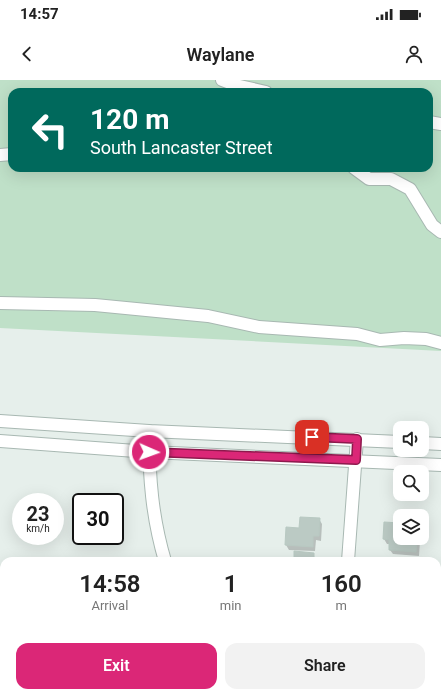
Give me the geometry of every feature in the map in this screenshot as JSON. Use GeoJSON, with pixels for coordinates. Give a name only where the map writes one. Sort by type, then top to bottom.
{"type":"FeatureCollection","features":[{"type":"Feature","properties":{"kind":"street"},"geometry":{"type":"LineString","coordinates":[[222,80],[248,88]]}},
{"type":"Feature","properties":{"kind":"street"},"geometry":{"type":"LineString","coordinates":[[359,172],[369,179],[391,179],[410,189],[432,225],[441,232]]}},
{"type":"Feature","properties":{"kind":"street"},"geometry":{"type":"LineString","coordinates":[[0,303],[95,305],[208,316],[259,327],[357,334],[380,340],[404,338],[426,339],[441,343]]}},
{"type":"Feature","properties":{"kind":"street"},"geometry":{"type":"LineString","coordinates":[[0,421],[149,431],[393,442]]}},
{"type":"Feature","properties":{"kind":"street"},"geometry":{"type":"LineString","coordinates":[[149,431],[149,477],[153,510],[164,557]]}},
{"type":"Feature","properties":{"kind":"street"},"geometry":{"type":"LineString","coordinates":[[348,557],[357,439]]}},
{"type":"Feature","properties":{"kind":"street"},"geometry":{"type":"LineString","coordinates":[[0,441],[149,452],[356,460],[441,465]]}},
{"type":"Feature","properties":{"kind":"street"},"geometry":{"type":"LineString","coordinates":[[429,443],[441,444]]}},
{"type":"Feature","properties":{"kind":"green space"},"geometry":{"type":"Polygon","coordinates":[[[0,80],[441,80],[441,351],[0,328],[0,80]]]}},
{"type":"Feature","properties":{"kind":"building"},"geometry":{"type":"Polygon","coordinates":[[[300,517],[320,518],[319,536],[313,536],[313,547],[285,545],[286,527],[299,528],[300,517]]]}},
{"type":"Feature","properties":{"kind":"building"},"geometry":{"type":"Polygon","coordinates":[[[384,522],[393,523],[393,545],[416,545],[416,552],[389,550],[389,540],[383,539],[384,522]]]}},
{"type":"Feature","properties":{"kind":"building"},"geometry":{"type":"Polygon","coordinates":[[[294,551],[314,553],[314,557],[294,557],[294,551]]]}},
{"type":"Feature","properties":{"kind":"route"},"geometry":{"type":"LineString","coordinates":[[149,452],[356,460],[357,439],[312,437]]}}]}
